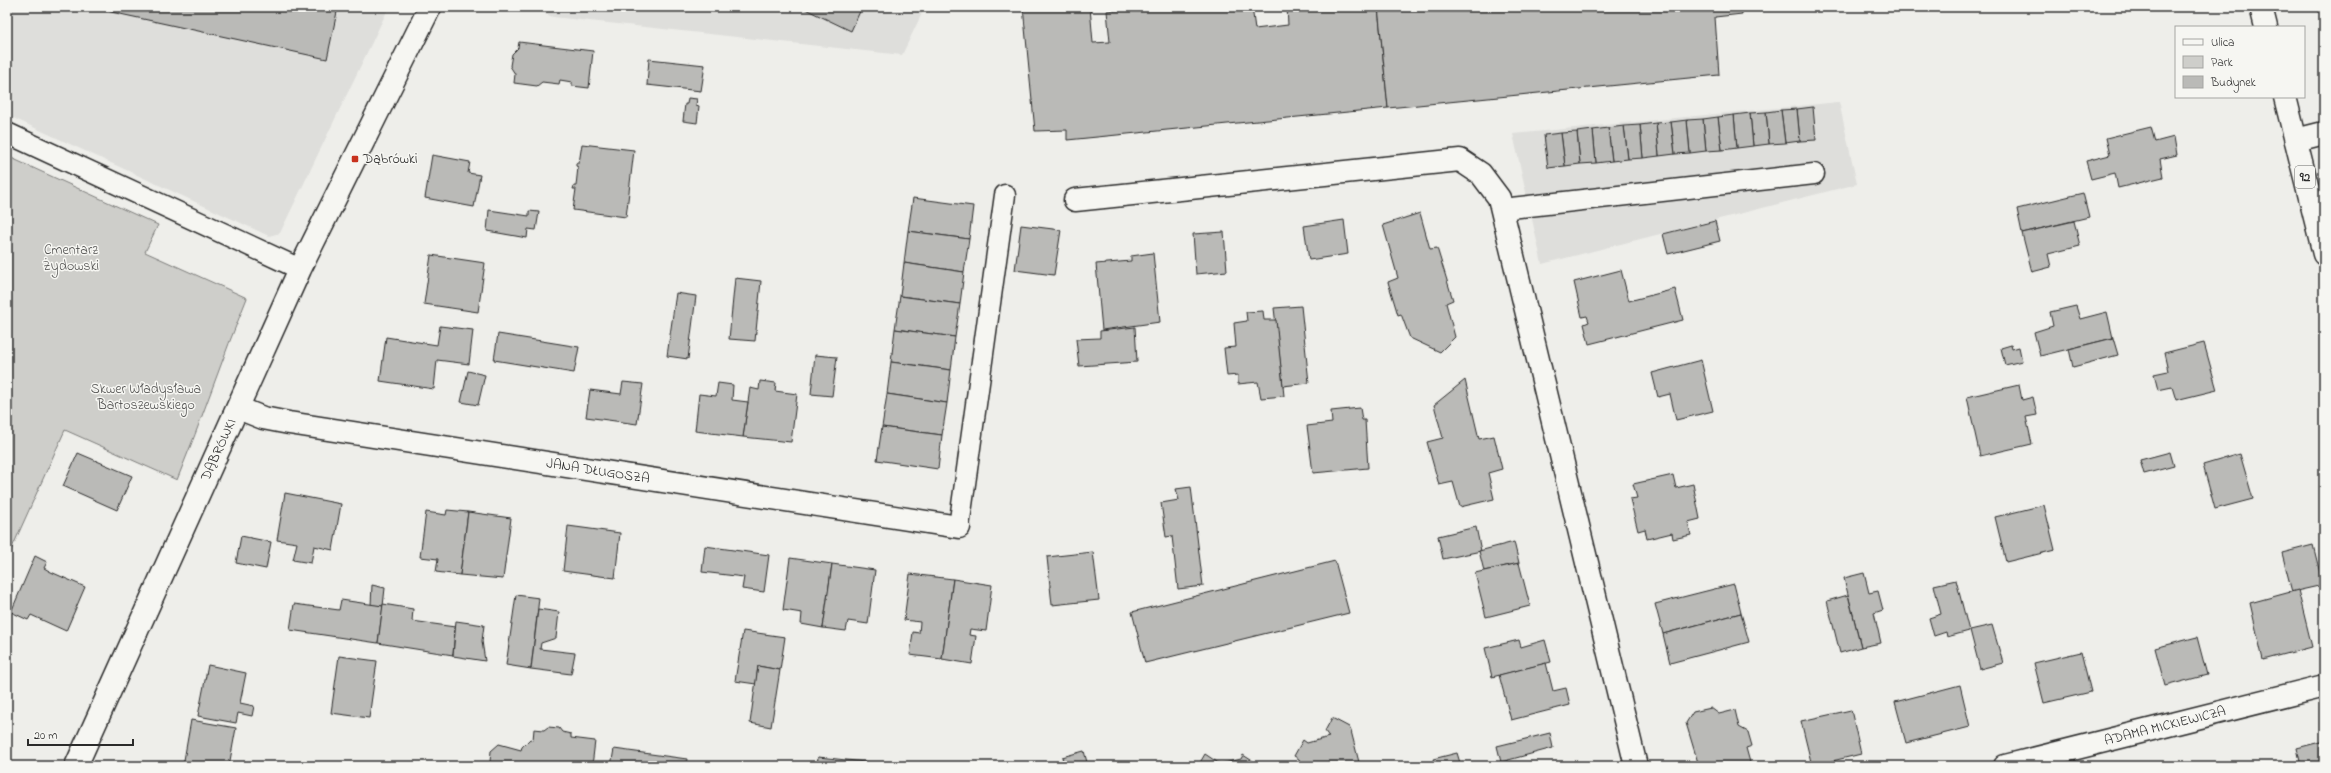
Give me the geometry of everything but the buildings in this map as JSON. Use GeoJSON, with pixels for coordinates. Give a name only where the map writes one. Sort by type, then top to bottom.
{"type":"FeatureCollection","features":[{"type":"Feature","properties":{"kind":"street","name":"DĄBRÓWKI"},"geometry":{"type":"LineString","coordinates":[[76,766],[300,269],[430,7]]}},
{"type":"Feature","properties":{"kind":"street"},"geometry":{"type":"LineString","coordinates":[[2261,7],[2266,26]]}},
{"type":"Feature","properties":{"kind":"street","name":"92"},"geometry":{"type":"LineString","coordinates":[[2285,98],[2324,254]]}},
{"type":"Feature","properties":{"kind":"street"},"geometry":{"type":"LineString","coordinates":[[2296,140],[2324,133]]}},
{"type":"Feature","properties":{"kind":"street"},"geometry":{"type":"LineString","coordinates":[[1075,200],[1460,160],[1481,174],[1499,198],[1502,209],[1636,766]]}},
{"type":"Feature","properties":{"kind":"street","name":"JANA DŁUGOSZA"},"geometry":{"type":"LineString","coordinates":[[238,408],[263,418],[289,423],[959,527]]}},
{"type":"Feature","properties":{"kind":"street","name":"ADAMA MICKIEWICZA"},"geometry":{"type":"LineString","coordinates":[[2005,766],[2324,686]]}},
{"type":"Feature","properties":{"kind":"lane"},"geometry":{"type":"LineString","coordinates":[[7,133],[300,269]]}},
{"type":"Feature","properties":{"kind":"lane"},"geometry":{"type":"LineString","coordinates":[[1502,209],[1814,174]]}},
{"type":"Feature","properties":{"kind":"lane"},"geometry":{"type":"LineString","coordinates":[[959,527],[1005,195]]}},
{"type":"Feature","properties":{"kind":"shaded area"},"geometry":{"type":"Polygon","coordinates":[[[7,7],[389,7],[280,233],[269,236],[7,115],[7,7]]]}},
{"type":"Feature","properties":{"kind":"shaded area"},"geometry":{"type":"Polygon","coordinates":[[[528,7],[925,7],[902,55],[553,17],[528,7]]]}},
{"type":"Feature","properties":{"kind":"shaded area"},"geometry":{"type":"Polygon","coordinates":[[[1839,102],[1857,184],[1542,264],[1513,134],[1839,102]]]}},
{"type":"Feature","properties":{"kind":"green space"},"geometry":{"type":"Polygon","coordinates":[[[7,156],[158,225],[145,252],[247,298],[177,480],[65,430],[7,559],[7,156]]]}},
{"type":"Feature","properties":{"kind":"place","name":"Dąbrówki"},"geometry":{"type":"Point","coordinates":[355,159]}},
{"type":"Feature","properties":{"kind":"park label","name":"Cmentarz Żydowski"},"geometry":{"type":"Point","coordinates":[71,258]}},
{"type":"Feature","properties":{"kind":"park label","name":"Skwer Władysława Bartoszewskiego"},"geometry":{"type":"Point","coordinates":[146,398]}}]}
